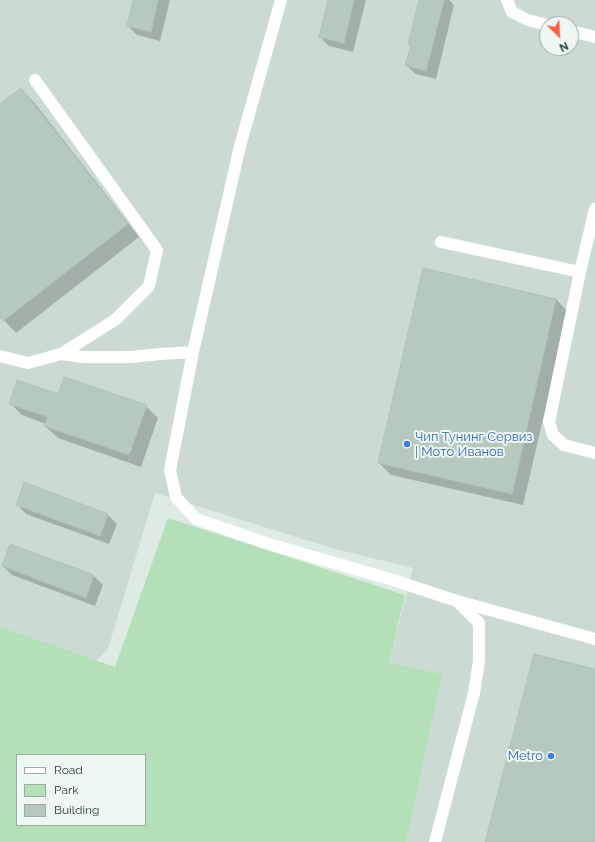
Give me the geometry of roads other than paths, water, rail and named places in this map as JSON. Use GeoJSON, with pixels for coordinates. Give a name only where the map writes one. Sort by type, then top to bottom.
{"type":"FeatureCollection","features":[{"type":"Feature","properties":{"kind":"lane"},"geometry":{"type":"LineString","coordinates":[[280,0],[240,146],[193,352],[170,470],[176,497],[196,519],[269,544],[393,580],[457,601],[595,639]]}},
{"type":"Feature","properties":{"kind":"lane"},"geometry":{"type":"LineString","coordinates":[[507,0],[512,12],[528,20],[539,23]]}},
{"type":"Feature","properties":{"kind":"lane"},"geometry":{"type":"LineString","coordinates":[[579,33],[595,37]]}},
{"type":"Feature","properties":{"kind":"lane"},"geometry":{"type":"LineString","coordinates":[[0,356],[28,363],[61,354],[115,320],[149,286],[157,250],[36,80]]}},
{"type":"Feature","properties":{"kind":"lane"},"geometry":{"type":"LineString","coordinates":[[595,210],[580,272],[549,422],[553,435],[564,445],[595,453]]}},
{"type":"Feature","properties":{"kind":"lane"},"geometry":{"type":"LineString","coordinates":[[440,242],[580,272]]}},
{"type":"Feature","properties":{"kind":"lane"},"geometry":{"type":"LineString","coordinates":[[61,354],[83,357],[131,357],[193,352]]}},
{"type":"Feature","properties":{"kind":"lane"},"geometry":{"type":"LineString","coordinates":[[435,842],[474,693],[479,661],[479,623],[457,601]]}},
{"type":"Feature","properties":{"kind":"place","name":"Чип Тунинг Сервиз | Мото Иванов"},"geometry":{"type":"Point","coordinates":[407,444]}},
{"type":"Feature","properties":{"kind":"place","name":"Metro"},"geometry":{"type":"Point","coordinates":[551,756]}}]}
